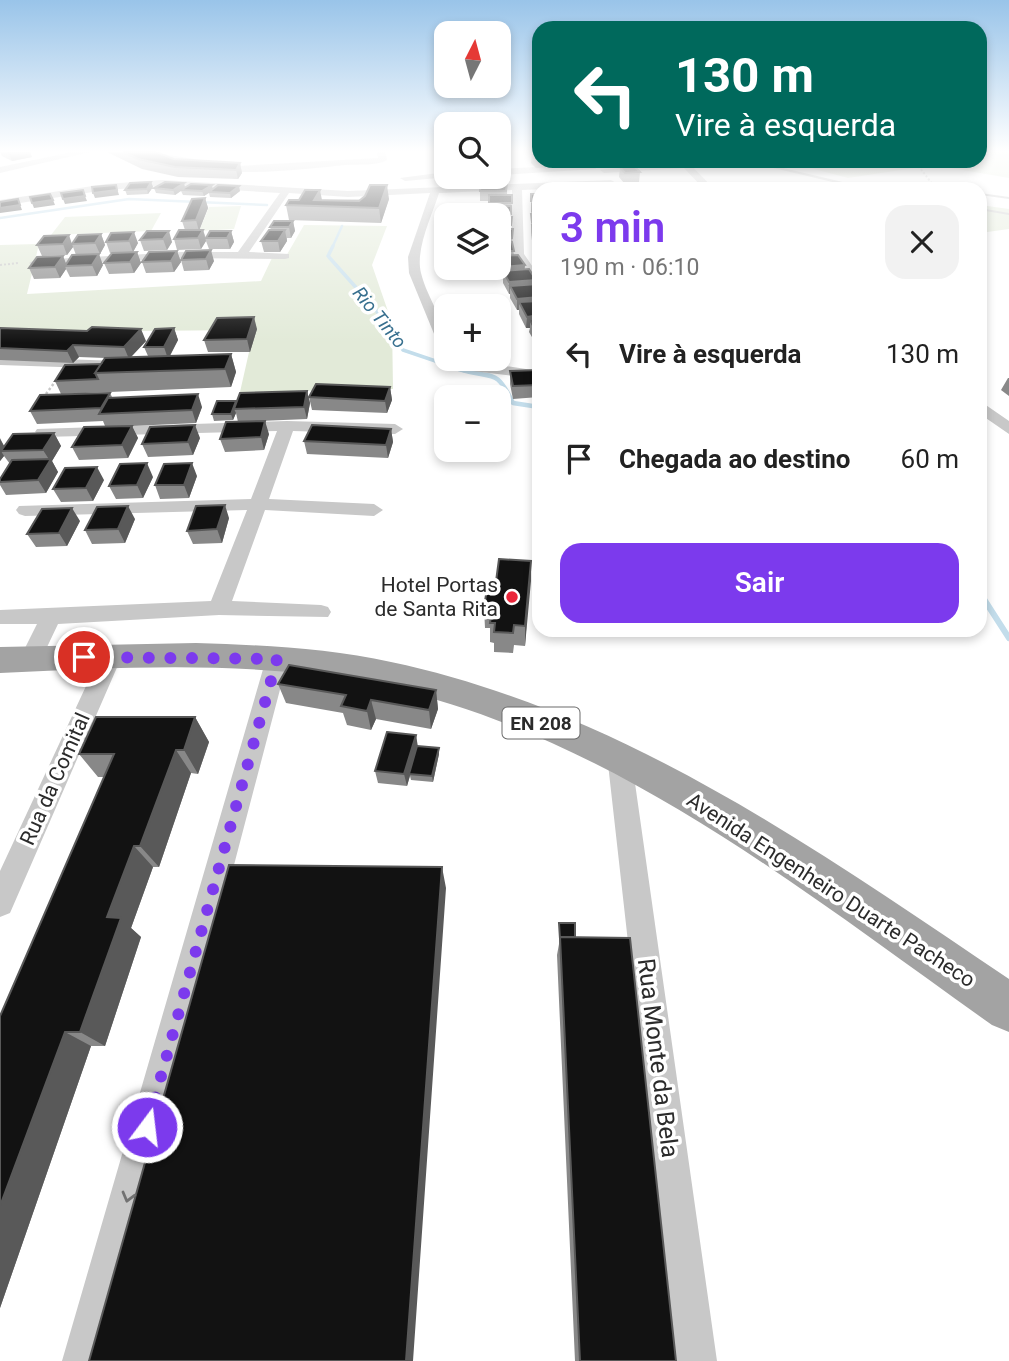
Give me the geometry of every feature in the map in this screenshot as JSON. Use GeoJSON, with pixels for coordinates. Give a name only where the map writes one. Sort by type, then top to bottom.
{"type":"FeatureCollection","features":[{"type":"Feature","properties":{"kind":"main road","name":"Avenida Engenheiro Duarte Pacheco"},"geometry":{"type":"LineString","coordinates":[[16,659],[111,656],[277,659],[391,675],[458,692],[572,734],[619,755],[772,846],[1009,1008]]}},
{"type":"Feature","properties":{"kind":"street"},"geometry":{"type":"LineString","coordinates":[[243,255],[269,216]]}},
{"type":"Feature","properties":{"kind":"street"},"geometry":{"type":"LineString","coordinates":[[427,216],[414,257],[415,273],[434,318]]}},
{"type":"Feature","properties":{"kind":"street"},"geometry":{"type":"LineString","coordinates":[[517,216],[518,254],[532,275]]}},
{"type":"Feature","properties":{"kind":"street"},"geometry":{"type":"LineString","coordinates":[[35,262],[285,256]]}},
{"type":"Feature","properties":{"kind":"street"},"geometry":{"type":"LineString","coordinates":[[0,361],[134,366]]}},
{"type":"Feature","properties":{"kind":"street"},"geometry":{"type":"LineString","coordinates":[[506,371],[532,374]]}},
{"type":"Feature","properties":{"kind":"street"},"geometry":{"type":"LineString","coordinates":[[987,412],[1009,429]]}},
{"type":"Feature","properties":{"kind":"street"},"geometry":{"type":"LineString","coordinates":[[43,432],[287,426],[395,429]]}},
{"type":"Feature","properties":{"kind":"street"},"geometry":{"type":"LineString","coordinates":[[219,608],[287,426]]}},
{"type":"Feature","properties":{"kind":"street"},"geometry":{"type":"LineString","coordinates":[[25,510],[257,504],[374,510]]}},
{"type":"Feature","properties":{"kind":"street"},"geometry":{"type":"LineString","coordinates":[[0,618],[219,608],[321,612]]}},
{"type":"Feature","properties":{"kind":"street"},"geometry":{"type":"LineString","coordinates":[[16,659],[51,617]]}},
{"type":"Feature","properties":{"kind":"street","name":"Rua da Comital"},"geometry":{"type":"LineString","coordinates":[[0,903],[111,656]]}},
{"type":"Feature","properties":{"kind":"street"},"geometry":{"type":"LineString","coordinates":[[83,1361],[277,659]]}},
{"type":"Feature","properties":{"kind":"street","name":"Rua Monte da Bela"},"geometry":{"type":"LineString","coordinates":[[619,755],[696,1361]]}},
{"type":"Feature","properties":{"kind":"path"},"geometry":{"type":"LineString","coordinates":[[40,403],[70,364]]}},
{"type":"Feature","properties":{"kind":"green space"},"geometry":{"type":"Polygon","coordinates":[[[160,216],[151,231],[51,235],[65,217],[160,216]]]}},
{"type":"Feature","properties":{"kind":"green space"},"geometry":{"type":"Polygon","coordinates":[[[205,216],[238,216],[234,229],[199,231],[205,216]]]}},
{"type":"Feature","properties":{"kind":"green space"},"geometry":{"type":"Polygon","coordinates":[[[987,216],[1009,216],[1009,229],[987,232],[987,216]]]}},
{"type":"Feature","properties":{"kind":"green space"},"geometry":{"type":"Polygon","coordinates":[[[304,225],[387,226],[372,265],[392,323],[393,389],[240,392],[254,330],[0,332],[0,245],[39,244],[27,294],[261,281],[272,258],[285,258],[304,225]]]}},
{"type":"Feature","properties":{"kind":"building"},"geometry":{"type":"Polygon","coordinates":[[[184,216],[198,216],[196,220],[182,221],[184,216]]]}},
{"type":"Feature","properties":{"kind":"building"},"geometry":{"type":"Polygon","coordinates":[[[274,221],[293,221],[289,227],[270,227],[274,221]]]}},
{"type":"Feature","properties":{"kind":"building"},"geometry":{"type":"Polygon","coordinates":[[[179,230],[203,230],[198,238],[174,239],[179,230]]]}},
{"type":"Feature","properties":{"kind":"building"},"geometry":{"type":"Polygon","coordinates":[[[269,230],[285,230],[278,241],[261,241],[269,230]]]}},
{"type":"Feature","properties":{"kind":"building"},"geometry":{"type":"Polygon","coordinates":[[[147,231],[169,231],[163,239],[140,240],[147,231]]]}},
{"type":"Feature","properties":{"kind":"building"},"geometry":{"type":"Polygon","coordinates":[[[210,231],[231,231],[227,238],[206,238],[210,231]]]}},
{"type":"Feature","properties":{"kind":"building"},"geometry":{"type":"Polygon","coordinates":[[[134,232],[129,241],[106,242],[111,233],[134,232]]]}},
{"type":"Feature","properties":{"kind":"building"},"geometry":{"type":"Polygon","coordinates":[[[101,234],[95,243],[72,244],[78,235],[101,234]]]}},
{"type":"Feature","properties":{"kind":"building"},"geometry":{"type":"Polygon","coordinates":[[[69,235],[63,244],[37,245],[44,236],[69,235]]]}},
{"type":"Feature","properties":{"kind":"building"},"geometry":{"type":"Polygon","coordinates":[[[211,250],[206,259],[181,260],[186,251],[211,250]]]}},
{"type":"Feature","properties":{"kind":"building"},"geometry":{"type":"Polygon","coordinates":[[[177,251],[171,261],[142,262],[149,252],[177,251]]]}},
{"type":"Feature","properties":{"kind":"building"},"geometry":{"type":"Polygon","coordinates":[[[137,252],[130,262],[104,263],[112,253],[137,252]]]}},
{"type":"Feature","properties":{"kind":"building"},"geometry":{"type":"Polygon","coordinates":[[[99,254],[92,265],[65,266],[72,255],[99,254]]]}},
{"type":"Feature","properties":{"kind":"building"},"geometry":{"type":"Polygon","coordinates":[[[511,255],[518,255],[525,265],[511,266],[511,255]]]}},
{"type":"Feature","properties":{"kind":"building"},"geometry":{"type":"Polygon","coordinates":[[[63,256],[55,267],[29,268],[37,257],[63,256]]]}},
{"type":"Feature","properties":{"kind":"building"},"geometry":{"type":"Polygon","coordinates":[[[529,269],[532,274],[532,280],[509,282],[511,270],[529,269]]]}},
{"type":"Feature","properties":{"kind":"building"},"geometry":{"type":"Polygon","coordinates":[[[532,284],[532,298],[517,299],[510,286],[532,284]]]}},
{"type":"Feature","properties":{"kind":"building"},"geometry":{"type":"Polygon","coordinates":[[[532,301],[532,316],[527,317],[519,302],[532,301]]]}},
{"type":"Feature","properties":{"kind":"building"},"geometry":{"type":"Polygon","coordinates":[[[254,317],[247,339],[204,340],[217,318],[254,317]]]}},
{"type":"Feature","properties":{"kind":"building"},"geometry":{"type":"Polygon","coordinates":[[[92,327],[141,329],[124,347],[73,345],[67,351],[0,348],[0,328],[87,331],[92,327]]]}},
{"type":"Feature","properties":{"kind":"building"},"geometry":{"type":"Polygon","coordinates":[[[174,328],[164,347],[144,347],[155,329],[174,328]]]}},
{"type":"Feature","properties":{"kind":"building"},"geometry":{"type":"Polygon","coordinates":[[[231,354],[225,369],[95,373],[105,358],[231,354]]]}},
{"type":"Feature","properties":{"kind":"building"},"geometry":{"type":"Polygon","coordinates":[[[101,364],[95,373],[98,379],[55,381],[65,365],[101,364]]]}},
{"type":"Feature","properties":{"kind":"building"},"geometry":{"type":"Polygon","coordinates":[[[532,370],[532,385],[513,386],[510,371],[532,370]]]}},
{"type":"Feature","properties":{"kind":"building"},"geometry":{"type":"Polygon","coordinates":[[[316,384],[390,387],[385,401],[309,397],[316,384]]]}},
{"type":"Feature","properties":{"kind":"building"},"geometry":{"type":"Polygon","coordinates":[[[307,391],[304,407],[234,409],[240,393],[307,391]]]}},
{"type":"Feature","properties":{"kind":"building"},"geometry":{"type":"Polygon","coordinates":[[[110,393],[101,408],[30,411],[40,395],[110,393]]]}},
{"type":"Feature","properties":{"kind":"building"},"geometry":{"type":"Polygon","coordinates":[[[198,394],[192,410],[99,414],[108,398],[198,394]]]}},
{"type":"Feature","properties":{"kind":"building"},"geometry":{"type":"Polygon","coordinates":[[[217,401],[236,401],[231,414],[212,414],[217,401]]]}},
{"type":"Feature","properties":{"kind":"building"},"geometry":{"type":"Polygon","coordinates":[[[265,421],[261,437],[220,439],[226,422],[265,421]]]}},
{"type":"Feature","properties":{"kind":"building"},"geometry":{"type":"Polygon","coordinates":[[[195,425],[188,442],[142,444],[150,427],[195,425]]]}},
{"type":"Feature","properties":{"kind":"building"},"geometry":{"type":"Polygon","coordinates":[[[312,425],[391,429],[386,445],[304,441],[312,425]]]}},
{"type":"Feature","properties":{"kind":"building"},"geometry":{"type":"Polygon","coordinates":[[[132,426],[122,445],[72,447],[84,427],[132,426]]]}},
{"type":"Feature","properties":{"kind":"building"},"geometry":{"type":"Polygon","coordinates":[[[54,433],[43,450],[1,451],[13,434],[54,433]]]}},
{"type":"Feature","properties":{"kind":"building"},"geometry":{"type":"Polygon","coordinates":[[[51,459],[38,480],[0,482],[12,460],[51,459]]]}},
{"type":"Feature","properties":{"kind":"building"},"geometry":{"type":"Polygon","coordinates":[[[147,463],[137,485],[109,486],[120,464],[147,463]]]}},
{"type":"Feature","properties":{"kind":"building"},"geometry":{"type":"Polygon","coordinates":[[[192,463],[184,485],[155,485],[164,464],[192,463]]]}},
{"type":"Feature","properties":{"kind":"building"},"geometry":{"type":"Polygon","coordinates":[[[97,467],[86,488],[53,489],[65,468],[97,467]]]}},
{"type":"Feature","properties":{"kind":"building"},"geometry":{"type":"Polygon","coordinates":[[[225,505],[217,529],[187,531],[196,506],[225,505]]]}},
{"type":"Feature","properties":{"kind":"building"},"geometry":{"type":"Polygon","coordinates":[[[128,506],[118,529],[85,530],[97,507],[128,506]]]}},
{"type":"Feature","properties":{"kind":"building"},"geometry":{"type":"Polygon","coordinates":[[[72,508],[59,533],[27,534],[42,509],[72,508]]]}},
{"type":"Feature","properties":{"kind":"building"},"geometry":{"type":"Polygon","coordinates":[[[499,559],[531,561],[525,626],[514,625],[513,633],[494,632],[495,623],[490,623],[492,609],[484,608],[487,588],[495,589],[499,559]]]}},
{"type":"Feature","properties":{"kind":"building"},"geometry":{"type":"Polygon","coordinates":[[[289,665],[436,690],[429,710],[371,700],[367,711],[341,706],[346,695],[278,684],[289,665]]]}},
{"type":"Feature","properties":{"kind":"building"},"geometry":{"type":"Polygon","coordinates":[[[96,717],[195,717],[184,750],[176,750],[140,846],[134,846],[107,917],[121,918],[80,1032],[65,1032],[0,1206],[0,1016],[114,754],[79,754],[96,717]]]}},
{"type":"Feature","properties":{"kind":"building"},"geometry":{"type":"Polygon","coordinates":[[[387,732],[416,735],[404,774],[375,771],[387,732]]]}},
{"type":"Feature","properties":{"kind":"building"},"geometry":{"type":"Polygon","coordinates":[[[417,746],[439,748],[432,776],[409,774],[417,746]]]}},
{"type":"Feature","properties":{"kind":"building"},"geometry":{"type":"Polygon","coordinates":[[[229,865],[442,867],[406,1361],[89,1361],[229,865]]]}},
{"type":"Feature","properties":{"kind":"building"},"geometry":{"type":"Polygon","coordinates":[[[559,923],[575,923],[575,937],[560,939],[559,923]]]}},
{"type":"Feature","properties":{"kind":"building"},"geometry":{"type":"Polygon","coordinates":[[[560,937],[630,938],[676,1361],[580,1361],[560,937]]]}},
{"type":"Feature","properties":{"kind":"waterway","name":"Rio Tinto"},"geometry":{"type":"LineString","coordinates":[[0,218],[17,216]]}},
{"type":"Feature","properties":{"kind":"waterway","name":"Rio Tinto"},"geometry":{"type":"LineString","coordinates":[[332,248],[342,226]]}},
{"type":"Feature","properties":{"kind":"waterway","name":"Rio Tinto"},"geometry":{"type":"LineString","coordinates":[[332,248],[328,256],[376,310],[403,350],[434,360]]}},
{"type":"Feature","properties":{"kind":"waterway","name":"Rio Tinto"},"geometry":{"type":"LineString","coordinates":[[466,371],[492,376],[502,384],[513,403],[532,406]]}},
{"type":"Feature","properties":{"kind":"waterway","name":"Rio Tinto"},"geometry":{"type":"LineString","coordinates":[[987,604],[1009,638]]}},
{"type":"Feature","properties":{"kind":"place","name":"Hotel Portas de Santa Rita"},"geometry":{"type":"Point","coordinates":[512,597]}},
{"type":"Feature","properties":{"kind":"route"},"geometry":{"type":"LineString","coordinates":[[84,657],[277,659],[147,1127]]}}]}
